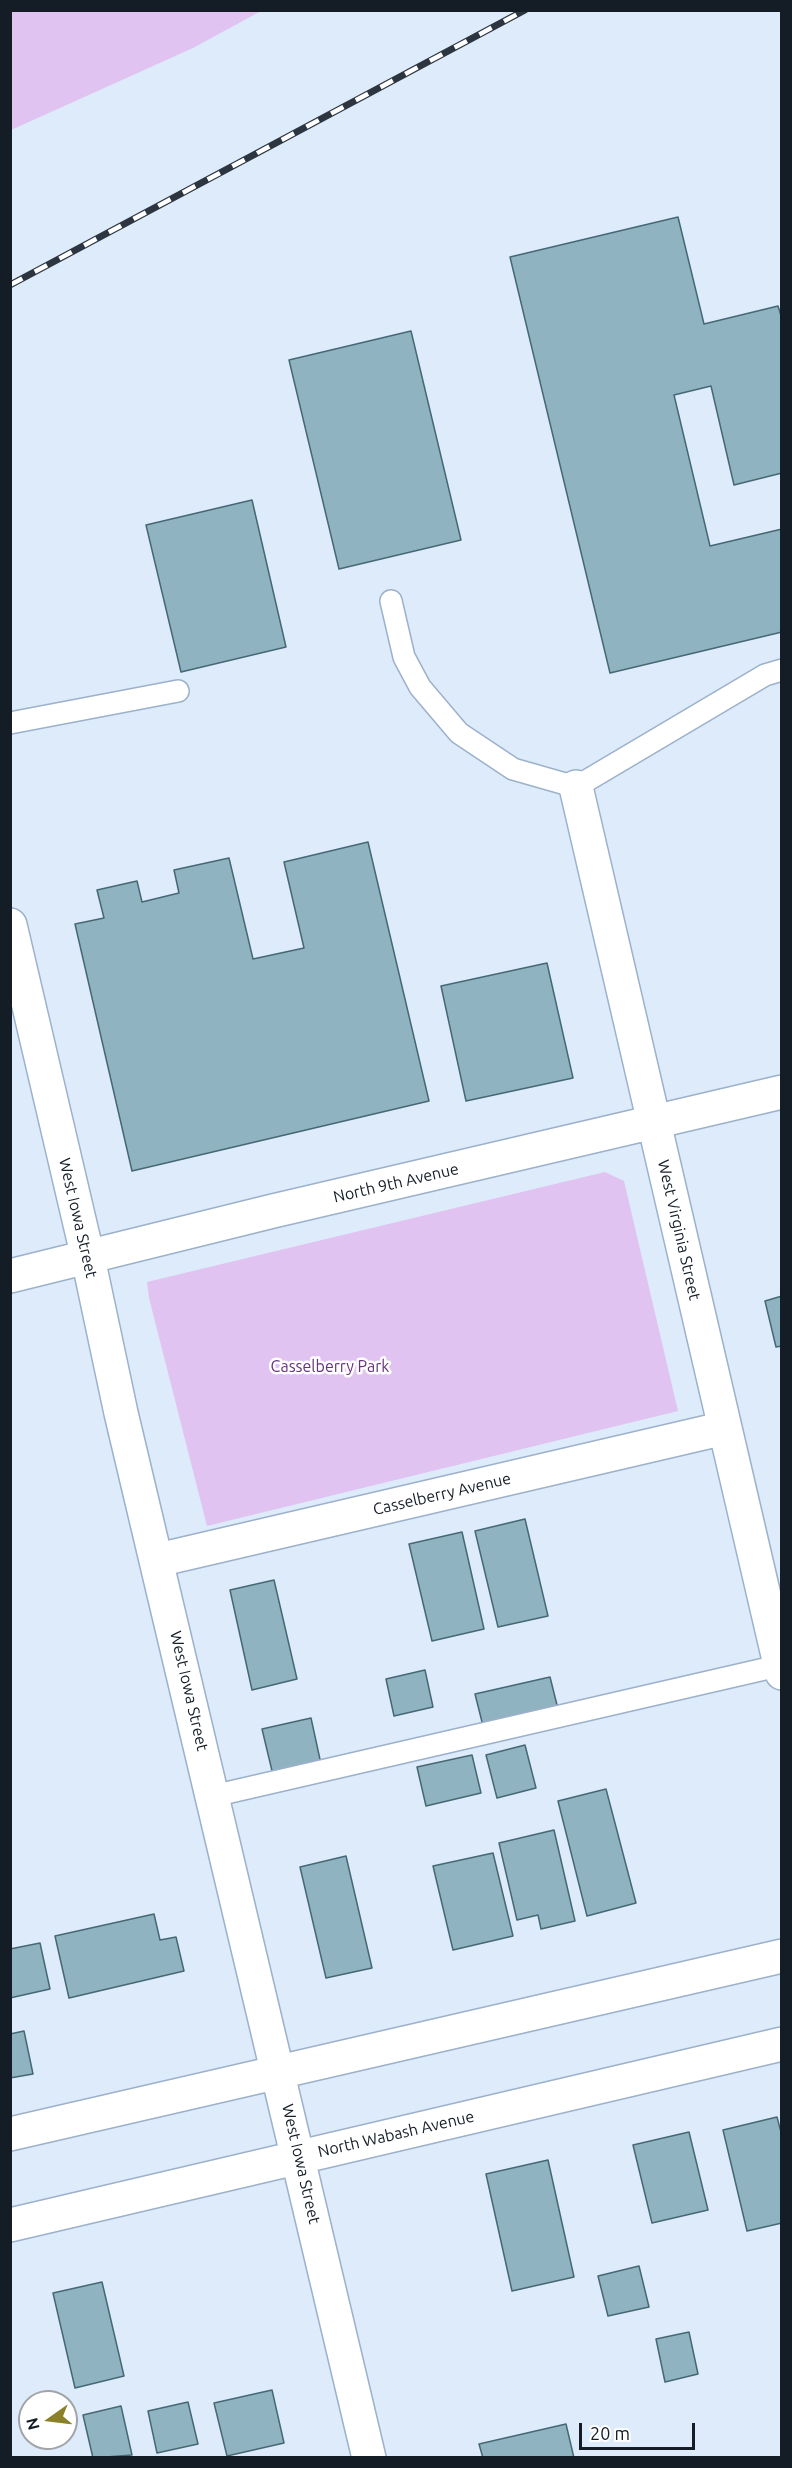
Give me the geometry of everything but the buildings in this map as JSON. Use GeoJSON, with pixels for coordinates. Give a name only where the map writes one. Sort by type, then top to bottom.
{"type":"FeatureCollection","features":[{"type":"Feature","properties":{"kind":"street","name":"West Virginia Street"},"geometry":{"type":"LineString","coordinates":[[576,787],[781,1668]]}},
{"type":"Feature","properties":{"kind":"street","name":"West Iowa Street"},"geometry":{"type":"LineString","coordinates":[[10,925],[88,1258],[121,1413],[300,2157],[369,2457]]}},
{"type":"Feature","properties":{"kind":"street","name":"North 9th Avenue"},"geometry":{"type":"LineString","coordinates":[[10,1276],[782,1092]]}},
{"type":"Feature","properties":{"kind":"street","name":"Casselberry Avenue"},"geometry":{"type":"LineString","coordinates":[[158,1560],[725,1428]]}},
{"type":"Feature","properties":{"kind":"street"},"geometry":{"type":"LineString","coordinates":[[10,2134],[782,1956]]}},
{"type":"Feature","properties":{"kind":"street","name":"North Wabash Avenue"},"geometry":{"type":"LineString","coordinates":[[10,2225],[782,2044]]}},
{"type":"Feature","properties":{"kind":"lane"},"geometry":{"type":"LineString","coordinates":[[391,601],[404,657],[420,687],[459,733],[513,769],[576,787],[765,675],[782,670]]}},
{"type":"Feature","properties":{"kind":"lane"},"geometry":{"type":"LineString","coordinates":[[10,723],[178,691]]}},
{"type":"Feature","properties":{"kind":"lane"},"geometry":{"type":"LineString","coordinates":[[213,1796],[781,1668]]}},
{"type":"Feature","properties":{"kind":"green space"},"geometry":{"type":"Polygon","coordinates":[[[10,11],[261,11],[193,48],[11,130],[10,11]]]}},
{"type":"Feature","properties":{"kind":"green space","name":"Casselberry Park"},"geometry":{"type":"Polygon","coordinates":[[[605,1172],[624,1181],[678,1411],[207,1526],[149,1298],[147,1282],[605,1172]]]}},
{"type":"Feature","properties":{"kind":"railway"},"geometry":{"type":"LineString","coordinates":[[10,285],[525,10]]}}]}
